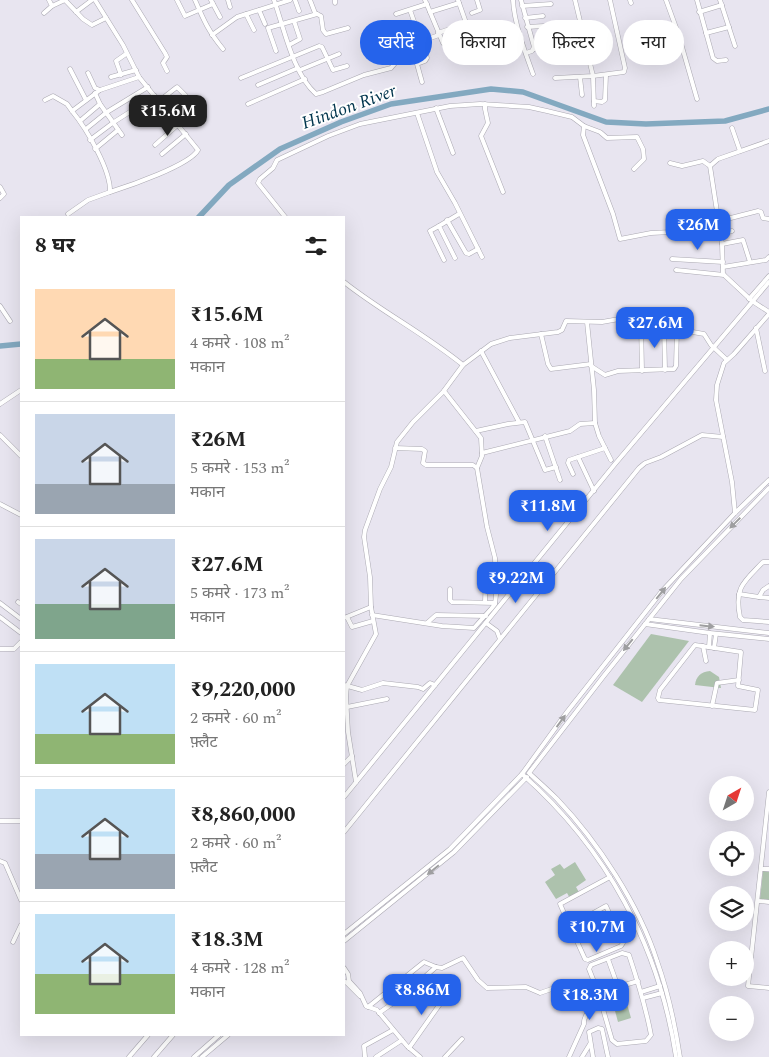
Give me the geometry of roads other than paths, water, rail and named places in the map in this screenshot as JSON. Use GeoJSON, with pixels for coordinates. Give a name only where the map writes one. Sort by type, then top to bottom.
{"type":"FeatureCollection","features":[{"type":"Feature","properties":{"kind":"street"},"geometry":{"type":"LineString","coordinates":[[49,0],[52,6]]}},
{"type":"Feature","properties":{"kind":"street"},"geometry":{"type":"LineString","coordinates":[[44,13],[52,6],[65,0],[92,25],[106,18]]}},
{"type":"Feature","properties":{"kind":"street"},"geometry":{"type":"LineString","coordinates":[[68,214],[88,200],[182,164],[198,150],[140,77],[106,18],[93,0],[76,12]]}},
{"type":"Feature","properties":{"kind":"street"},"geometry":{"type":"LineString","coordinates":[[132,0],[166,53],[167,57],[163,63],[168,71]]}},
{"type":"Feature","properties":{"kind":"street"},"geometry":{"type":"LineString","coordinates":[[177,0],[184,15],[212,2],[220,16]]}},
{"type":"Feature","properties":{"kind":"street"},"geometry":{"type":"LineString","coordinates":[[195,0],[212,36],[223,50]]}},
{"type":"Feature","properties":{"kind":"street"},"geometry":{"type":"LineString","coordinates":[[228,0],[230,7]]}},
{"type":"Feature","properties":{"kind":"street"},"geometry":{"type":"LineString","coordinates":[[212,36],[237,17],[259,10],[275,2],[290,0]]}},
{"type":"Feature","properties":{"kind":"street"},"geometry":{"type":"LineString","coordinates":[[295,0],[299,11]]}},
{"type":"Feature","properties":{"kind":"street"},"geometry":{"type":"LineString","coordinates":[[310,0],[317,14],[321,16],[323,30],[326,34],[348,28]]}},
{"type":"Feature","properties":{"kind":"street"},"geometry":{"type":"LineString","coordinates":[[472,13],[480,10],[477,0]]}},
{"type":"Feature","properties":{"kind":"street"},"geometry":{"type":"LineString","coordinates":[[513,0],[517,20]]}},
{"type":"Feature","properties":{"kind":"street"},"geometry":{"type":"LineString","coordinates":[[521,0],[534,49],[526,53]]}},
{"type":"Feature","properties":{"kind":"street"},"geometry":{"type":"LineString","coordinates":[[575,0],[593,76],[594,104],[605,100],[606,75]]}},
{"type":"Feature","properties":{"kind":"street"},"geometry":{"type":"LineString","coordinates":[[555,78],[606,75],[622,73],[625,70],[610,0]]}},
{"type":"Feature","properties":{"kind":"street"},"geometry":{"type":"LineString","coordinates":[[666,0],[681,41],[697,99]]}},
{"type":"Feature","properties":{"kind":"street"},"geometry":{"type":"LineString","coordinates":[[697,0],[714,60],[717,62],[726,60]]}},
{"type":"Feature","properties":{"kind":"street"},"geometry":{"type":"LineString","coordinates":[[720,0],[735,46]]}},
{"type":"Feature","properties":{"kind":"street"},"geometry":{"type":"LineString","coordinates":[[430,12],[458,1],[465,20]]}},
{"type":"Feature","properties":{"kind":"street"},"geometry":{"type":"LineString","coordinates":[[275,2],[293,56],[314,92],[318,94],[364,75],[391,68],[394,65]]}},
{"type":"Feature","properties":{"kind":"street"},"geometry":{"type":"LineString","coordinates":[[396,14],[426,2],[442,41]]}},
{"type":"Feature","properties":{"kind":"street"},"geometry":{"type":"LineString","coordinates":[[522,6],[551,4]]}},
{"type":"Feature","properties":{"kind":"street"},"geometry":{"type":"LineString","coordinates":[[699,12],[722,5]]}},
{"type":"Feature","properties":{"kind":"street"},"geometry":{"type":"LineString","coordinates":[[259,10],[265,24]]}},
{"type":"Feature","properties":{"kind":"street"},"geometry":{"type":"LineString","coordinates":[[410,10],[414,20]]}},
{"type":"Feature","properties":{"kind":"street"},"geometry":{"type":"LineString","coordinates":[[246,14],[254,30]]}},
{"type":"Feature","properties":{"kind":"street"},"geometry":{"type":"LineString","coordinates":[[276,50],[268,28],[317,14]]}},
{"type":"Feature","properties":{"kind":"street"},"geometry":{"type":"LineString","coordinates":[[525,18],[543,16]]}},
{"type":"Feature","properties":{"kind":"street"},"geometry":{"type":"LineString","coordinates":[[289,45],[300,39],[294,21]]}},
{"type":"Feature","properties":{"kind":"street"},"geometry":{"type":"LineString","coordinates":[[528,27],[534,27]]}},
{"type":"Feature","properties":{"kind":"street"},"geometry":{"type":"LineString","coordinates":[[706,33],[729,27]]}},
{"type":"Feature","properties":{"kind":"street"},"geometry":{"type":"LineString","coordinates":[[286,32],[297,29]]}},
{"type":"Feature","properties":{"kind":"street"},"geometry":{"type":"LineString","coordinates":[[432,37],[442,33]]}},
{"type":"Feature","properties":{"kind":"street"},"geometry":{"type":"LineString","coordinates":[[524,35],[530,35]]}},
{"type":"Feature","properties":{"kind":"street"},"geometry":{"type":"LineString","coordinates":[[241,78],[319,46],[322,47],[333,70],[347,66]]}},
{"type":"Feature","properties":{"kind":"street"},"geometry":{"type":"LineString","coordinates":[[524,46],[533,74]]}},
{"type":"Feature","properties":{"kind":"street"},"geometry":{"type":"LineString","coordinates":[[121,75],[116,61],[126,54]]}},
{"type":"Feature","properties":{"kind":"street"},"geometry":{"type":"LineString","coordinates":[[258,85],[339,54]]}},
{"type":"Feature","properties":{"kind":"street"},"geometry":{"type":"LineString","coordinates":[[417,65],[422,82]]}},
{"type":"Feature","properties":{"kind":"street"},"geometry":{"type":"LineString","coordinates":[[70,69],[86,100]]}},
{"type":"Feature","properties":{"kind":"street"},"geometry":{"type":"LineString","coordinates":[[111,77],[136,70]]}},
{"type":"Feature","properties":{"kind":"street"},"geometry":{"type":"LineString","coordinates":[[88,73],[96,88],[100,90]]}},
{"type":"Feature","properties":{"kind":"street"},"geometry":{"type":"LineString","coordinates":[[72,111],[100,90],[140,77]]}},
{"type":"Feature","properties":{"kind":"street"},"geometry":{"type":"LineString","coordinates":[[580,77],[582,95]]}},
{"type":"Feature","properties":{"kind":"street"},"geometry":{"type":"LineString","coordinates":[[248,104],[305,79]]}},
{"type":"Feature","properties":{"kind":"street"},"geometry":{"type":"LineString","coordinates":[[86,129],[107,112],[148,87]]}},
{"type":"Feature","properties":{"kind":"street"},"geometry":{"type":"LineString","coordinates":[[159,101],[177,87],[186,96]]}},
{"type":"Feature","properties":{"kind":"street"},"geometry":{"type":"LineString","coordinates":[[95,94],[122,135]]}},
{"type":"Feature","properties":{"kind":"street"},"geometry":{"type":"LineString","coordinates":[[45,100],[53,96],[67,104],[86,129],[101,159],[110,192]]}},
{"type":"Feature","properties":{"kind":"street"},"geometry":{"type":"LineString","coordinates":[[90,140],[155,96]]}},
{"type":"Feature","properties":{"kind":"street"},"geometry":{"type":"LineString","coordinates":[[80,121],[100,104]]}},
{"type":"Feature","properties":{"kind":"street"},"geometry":{"type":"LineString","coordinates":[[485,104],[488,123],[481,136],[503,192]]}},
{"type":"Feature","properties":{"kind":"street"},"geometry":{"type":"LineString","coordinates":[[284,216],[258,183],[273,168],[277,160],[352,126],[450,106],[485,104],[529,107],[563,114],[584,126],[597,130],[609,138],[637,137],[643,149],[644,159],[634,169]]}},
{"type":"Feature","properties":{"kind":"street"},"geometry":{"type":"LineString","coordinates":[[155,145],[200,106]]}},
{"type":"Feature","properties":{"kind":"street"},"geometry":{"type":"LineString","coordinates":[[436,108],[453,152]]}},
{"type":"Feature","properties":{"kind":"street"},"geometry":{"type":"LineString","coordinates":[[417,113],[432,160],[482,257]]}},
{"type":"Feature","properties":{"kind":"street"},"geometry":{"type":"LineString","coordinates":[[584,126],[584,135],[613,214],[620,240],[651,233],[692,231],[719,227]]}},
{"type":"Feature","properties":{"kind":"street"},"geometry":{"type":"LineString","coordinates":[[732,128],[740,151]]}},
{"type":"Feature","properties":{"kind":"street"},"geometry":{"type":"LineString","coordinates":[[95,149],[118,130]]}},
{"type":"Feature","properties":{"kind":"street"},"geometry":{"type":"LineString","coordinates":[[162,154],[186,134]]}},
{"type":"Feature","properties":{"kind":"street"},"geometry":{"type":"LineString","coordinates":[[710,166],[715,160],[769,141]]}},
{"type":"Feature","properties":{"kind":"street"},"geometry":{"type":"LineString","coordinates":[[670,163],[682,166],[703,161],[710,166],[722,244],[724,275]]}},
{"type":"Feature","properties":{"kind":"street"},"geometry":{"type":"LineString","coordinates":[[0,187],[4,194],[0,198]]}},
{"type":"Feature","properties":{"kind":"street"},"geometry":{"type":"LineString","coordinates":[[719,221],[758,211],[761,212],[763,218],[769,219]]}},
{"type":"Feature","properties":{"kind":"street"},"geometry":{"type":"LineString","coordinates":[[444,260],[430,231],[459,214]]}},
{"type":"Feature","properties":{"kind":"street"},"geometry":{"type":"LineString","coordinates":[[447,220],[466,253],[469,254],[478,249]]}},
{"type":"Feature","properties":{"kind":"street"},"geometry":{"type":"LineString","coordinates":[[439,226],[455,258]]}},
{"type":"Feature","properties":{"kind":"street"},"geometry":{"type":"LineString","coordinates":[[720,234],[732,231]]}},
{"type":"Feature","properties":{"kind":"street"},"geometry":{"type":"LineString","coordinates":[[722,244],[743,240],[750,262]]}},
{"type":"Feature","properties":{"kind":"street"},"geometry":{"type":"LineString","coordinates":[[672,259],[723,264],[766,260],[769,257]]}},
{"type":"Feature","properties":{"kind":"street"},"geometry":{"type":"LineString","coordinates":[[676,270],[724,275],[750,300],[769,313],[734,354],[726,359],[721,369],[716,393],[732,482],[735,513]]}},
{"type":"Feature","properties":{"kind":"street"},"geometry":{"type":"LineString","coordinates":[[345,796],[769,276]]}},
{"type":"Feature","properties":{"kind":"street"},"geometry":{"type":"LineString","coordinates":[[750,300],[769,282]]}},
{"type":"Feature","properties":{"kind":"street"},"geometry":{"type":"LineString","coordinates":[[345,283],[463,365]]}},
{"type":"Feature","properties":{"kind":"street"},"geometry":{"type":"LineString","coordinates":[[0,306],[2,313],[10,321]]}},
{"type":"Feature","properties":{"kind":"street"},"geometry":{"type":"LineString","coordinates":[[356,782],[346,706],[346,686],[376,637],[370,607],[370,577],[364,537],[380,488],[391,467],[395,448],[400,437],[444,390],[463,365],[491,344],[560,331],[566,321],[602,322],[619,319],[704,334],[713,347],[726,359]]}},
{"type":"Feature","properties":{"kind":"street"},"geometry":{"type":"LineString","coordinates":[[587,322],[594,390],[595,423],[610,460]]}},
{"type":"Feature","properties":{"kind":"street"},"geometry":{"type":"LineString","coordinates":[[641,323],[642,371]]}},
{"type":"Feature","properties":{"kind":"street"},"geometry":{"type":"LineString","coordinates":[[664,327],[665,370]]}},
{"type":"Feature","properties":{"kind":"street"},"geometry":{"type":"LineString","coordinates":[[756,328],[765,371]]}},
{"type":"Feature","properties":{"kind":"street"},"geometry":{"type":"LineString","coordinates":[[541,334],[548,364],[551,369],[591,365],[605,375],[618,372],[674,369],[676,366],[677,329]]}},
{"type":"Feature","properties":{"kind":"street"},"geometry":{"type":"LineString","coordinates":[[481,352],[519,422]]}},
{"type":"Feature","properties":{"kind":"street"},"geometry":{"type":"LineString","coordinates":[[372,615],[442,626],[474,628],[495,603],[495,558],[487,527],[477,468],[482,452],[481,438],[444,390]]}},
{"type":"Feature","properties":{"kind":"street"},"geometry":{"type":"LineString","coordinates":[[0,404],[20,391]]}},
{"type":"Feature","properties":{"kind":"street"},"geometry":{"type":"LineString","coordinates":[[476,431],[519,422],[526,423],[545,470],[556,467]]}},
{"type":"Feature","properties":{"kind":"street"},"geometry":{"type":"LineString","coordinates":[[482,452],[573,430],[580,424],[595,423]]}},
{"type":"Feature","properties":{"kind":"street"},"geometry":{"type":"LineString","coordinates":[[0,435],[20,455]]}},
{"type":"Feature","properties":{"kind":"street"},"geometry":{"type":"LineString","coordinates":[[345,831],[639,468],[645,463],[661,458],[702,435],[723,437]]}},
{"type":"Feature","properties":{"kind":"street"},"geometry":{"type":"LineString","coordinates":[[545,436],[560,480]]}},
{"type":"Feature","properties":{"kind":"street"},"geometry":{"type":"LineString","coordinates":[[395,448],[422,449],[424,451],[423,463],[426,465],[472,465],[477,468]]}},
{"type":"Feature","properties":{"kind":"street"},"geometry":{"type":"LineString","coordinates":[[573,474],[568,462],[605,448]]}},
{"type":"Feature","properties":{"kind":"street"},"geometry":{"type":"LineString","coordinates":[[578,457],[594,491]]}},
{"type":"Feature","properties":{"kind":"street"},"geometry":{"type":"LineString","coordinates":[[528,772],[568,712],[683,568],[769,480]]}},
{"type":"Feature","properties":{"kind":"street"},"geometry":{"type":"LineString","coordinates":[[345,933],[450,848],[528,772],[684,575],[769,488]]}},
{"type":"Feature","properties":{"kind":"street"},"geometry":{"type":"LineString","coordinates":[[0,504],[20,514]]}},
{"type":"Feature","properties":{"kind":"street"},"geometry":{"type":"LineString","coordinates":[[769,562],[763,562],[745,581],[739,591],[740,617],[743,620],[769,622]]}},
{"type":"Feature","properties":{"kind":"street"},"geometry":{"type":"LineString","coordinates":[[485,602],[486,576],[488,574],[510,574]]}},
{"type":"Feature","properties":{"kind":"street"},"geometry":{"type":"LineString","coordinates":[[759,596],[769,586]]}},
{"type":"Feature","properties":{"kind":"street"},"geometry":{"type":"LineString","coordinates":[[450,589],[450,600],[452,602],[495,603]]}},
{"type":"Feature","properties":{"kind":"street"},"geometry":{"type":"LineString","coordinates":[[739,594],[769,598]]}},
{"type":"Feature","properties":{"kind":"street"},"geometry":{"type":"LineString","coordinates":[[0,602],[20,618]]}},
{"type":"Feature","properties":{"kind":"street"},"geometry":{"type":"LineString","coordinates":[[370,607],[345,617],[352,627],[373,621]]}},
{"type":"Feature","properties":{"kind":"street"},"geometry":{"type":"LineString","coordinates":[[6,608],[0,616],[20,632]]}},
{"type":"Feature","properties":{"kind":"street"},"geometry":{"type":"LineString","coordinates":[[426,623],[436,615],[486,616]]}},
{"type":"Feature","properties":{"kind":"street"},"geometry":{"type":"LineString","coordinates":[[642,618],[769,633]]}},
{"type":"Feature","properties":{"kind":"street"},"geometry":{"type":"LineString","coordinates":[[486,623],[498,631],[500,639]]}},
{"type":"Feature","properties":{"kind":"street"},"geometry":{"type":"LineString","coordinates":[[637,624],[710,634],[769,639]]}},
{"type":"Feature","properties":{"kind":"street"},"geometry":{"type":"LineString","coordinates":[[755,638],[756,631]]}},
{"type":"Feature","properties":{"kind":"street"},"geometry":{"type":"LineString","coordinates":[[710,634],[712,647]]}},
{"type":"Feature","properties":{"kind":"street"},"geometry":{"type":"LineString","coordinates":[[712,647],[716,634]]}},
{"type":"Feature","properties":{"kind":"street"},"geometry":{"type":"LineString","coordinates":[[0,649],[14,649],[20,643]]}},
{"type":"Feature","properties":{"kind":"street"},"geometry":{"type":"LineString","coordinates":[[694,646],[703,646],[742,652],[739,687],[758,691],[755,710],[660,700],[658,698],[660,690],[694,646]]}},
{"type":"Feature","properties":{"kind":"street"},"geometry":{"type":"LineString","coordinates":[[703,646],[706,661]]}},
{"type":"Feature","properties":{"kind":"street"},"geometry":{"type":"LineString","coordinates":[[712,706],[717,683],[739,680]]}},
{"type":"Feature","properties":{"kind":"street"},"geometry":{"type":"LineString","coordinates":[[346,686],[365,690],[385,683],[424,689],[430,682],[435,685]]}},
{"type":"Feature","properties":{"kind":"street"},"geometry":{"type":"LineString","coordinates":[[346,706],[387,699]]}},
{"type":"Feature","properties":{"kind":"street"},"geometry":{"type":"LineString","coordinates":[[345,763],[352,756]]}},
{"type":"Feature","properties":{"kind":"street"},"geometry":{"type":"LineString","coordinates":[[528,772],[557,799],[590,839],[628,896],[657,958],[667,992],[680,1057]]}},
{"type":"Feature","properties":{"kind":"street"},"geometry":{"type":"LineString","coordinates":[[524,776],[571,823],[621,894],[656,971],[676,1057]]}},
{"type":"Feature","properties":{"kind":"street"},"geometry":{"type":"LineString","coordinates":[[345,941],[454,852],[524,776]]}},
{"type":"Feature","properties":{"kind":"street"},"geometry":{"type":"LineString","coordinates":[[769,792],[748,986],[769,988]]}},
{"type":"Feature","properties":{"kind":"street"},"geometry":{"type":"LineString","coordinates":[[0,821],[20,821]]}},
{"type":"Feature","properties":{"kind":"street"},"geometry":{"type":"LineString","coordinates":[[0,861],[5,863],[20,898]]}},
{"type":"Feature","properties":{"kind":"street"},"geometry":{"type":"LineString","coordinates":[[762,869],[769,870]]}},
{"type":"Feature","properties":{"kind":"street"},"geometry":{"type":"LineString","coordinates":[[568,922],[560,904],[610,877]]}},
{"type":"Feature","properties":{"kind":"street"},"geometry":{"type":"LineString","coordinates":[[758,901],[769,902]]}},
{"type":"Feature","properties":{"kind":"street"},"geometry":{"type":"LineString","coordinates":[[606,906],[615,926],[623,943],[622,945],[588,960],[585,959],[570,926],[606,906]]}},
{"type":"Feature","properties":{"kind":"street"},"geometry":{"type":"LineString","coordinates":[[615,926],[632,918]]}},
{"type":"Feature","properties":{"kind":"street"},"geometry":{"type":"LineString","coordinates":[[13,942],[20,927]]}},
{"type":"Feature","properties":{"kind":"street"},"geometry":{"type":"LineString","coordinates":[[622,953],[627,953],[638,982],[647,1012],[650,1037],[646,1041],[617,1044],[612,1040],[590,967],[622,953]]}},
{"type":"Feature","properties":{"kind":"street"},"geometry":{"type":"LineString","coordinates":[[368,1007],[410,974],[422,962],[442,968],[462,958],[478,980],[485,987],[491,988],[526,987],[540,993],[568,982],[576,984],[589,996],[592,1003],[569,1057]]}},
{"type":"Feature","properties":{"kind":"street"},"geometry":{"type":"LineString","coordinates":[[608,959],[618,987]]}},
{"type":"Feature","properties":{"kind":"street"},"geometry":{"type":"LineString","coordinates":[[379,1013],[403,996],[436,967]]}},
{"type":"Feature","properties":{"kind":"street"},"geometry":{"type":"LineString","coordinates":[[345,970],[349,981],[362,998],[364,1004],[375,1009],[409,1048],[420,1057]]}},
{"type":"Feature","properties":{"kind":"street"},"geometry":{"type":"LineString","coordinates":[[345,982],[362,998]]}},
{"type":"Feature","properties":{"kind":"street"},"geometry":{"type":"LineString","coordinates":[[598,992],[638,982]]}},
{"type":"Feature","properties":{"kind":"street"},"geometry":{"type":"LineString","coordinates":[[641,992],[660,986]]}},
{"type":"Feature","properties":{"kind":"street"},"geometry":{"type":"LineString","coordinates":[[643,998],[662,993]]}},
{"type":"Feature","properties":{"kind":"street"},"geometry":{"type":"LineString","coordinates":[[409,1048],[448,994]]}},
{"type":"Feature","properties":{"kind":"street"},"geometry":{"type":"LineString","coordinates":[[593,1057],[589,1032],[598,1028],[602,1029],[608,1057]]}},
{"type":"Feature","properties":{"kind":"street"},"geometry":{"type":"LineString","coordinates":[[365,1057],[364,1046],[393,1030]]}},
{"type":"Feature","properties":{"kind":"street"},"geometry":{"type":"LineString","coordinates":[[129,1057],[147,1036]]}},
{"type":"Feature","properties":{"kind":"street"},"geometry":{"type":"LineString","coordinates":[[154,1057],[172,1036]]}},
{"type":"Feature","properties":{"kind":"street"},"geometry":{"type":"LineString","coordinates":[[194,1057],[218,1036]]}},
{"type":"Feature","properties":{"kind":"street"},"geometry":{"type":"LineString","coordinates":[[202,1057],[227,1036]]}},
{"type":"Feature","properties":{"kind":"street"},"geometry":{"type":"LineString","coordinates":[[376,1057],[402,1040]]}},
{"type":"Feature","properties":{"kind":"street"},"geometry":{"type":"LineString","coordinates":[[445,1057],[462,1040]]}},
{"type":"Feature","properties":{"kind":"street"},"geometry":{"type":"LineString","coordinates":[[582,1057],[591,1044]]}},
{"type":"Feature","properties":{"kind":"waterway","name":"Hindon River"},"geometry":{"type":"LineString","coordinates":[[200,216],[229,185],[280,149],[341,122],[391,104],[491,89],[523,92],[606,122],[646,124],[725,121],[769,109]]}},
{"type":"Feature","properties":{"kind":"waterway","name":"Hindon River"},"geometry":{"type":"LineString","coordinates":[[0,346],[20,344]]}}]}
